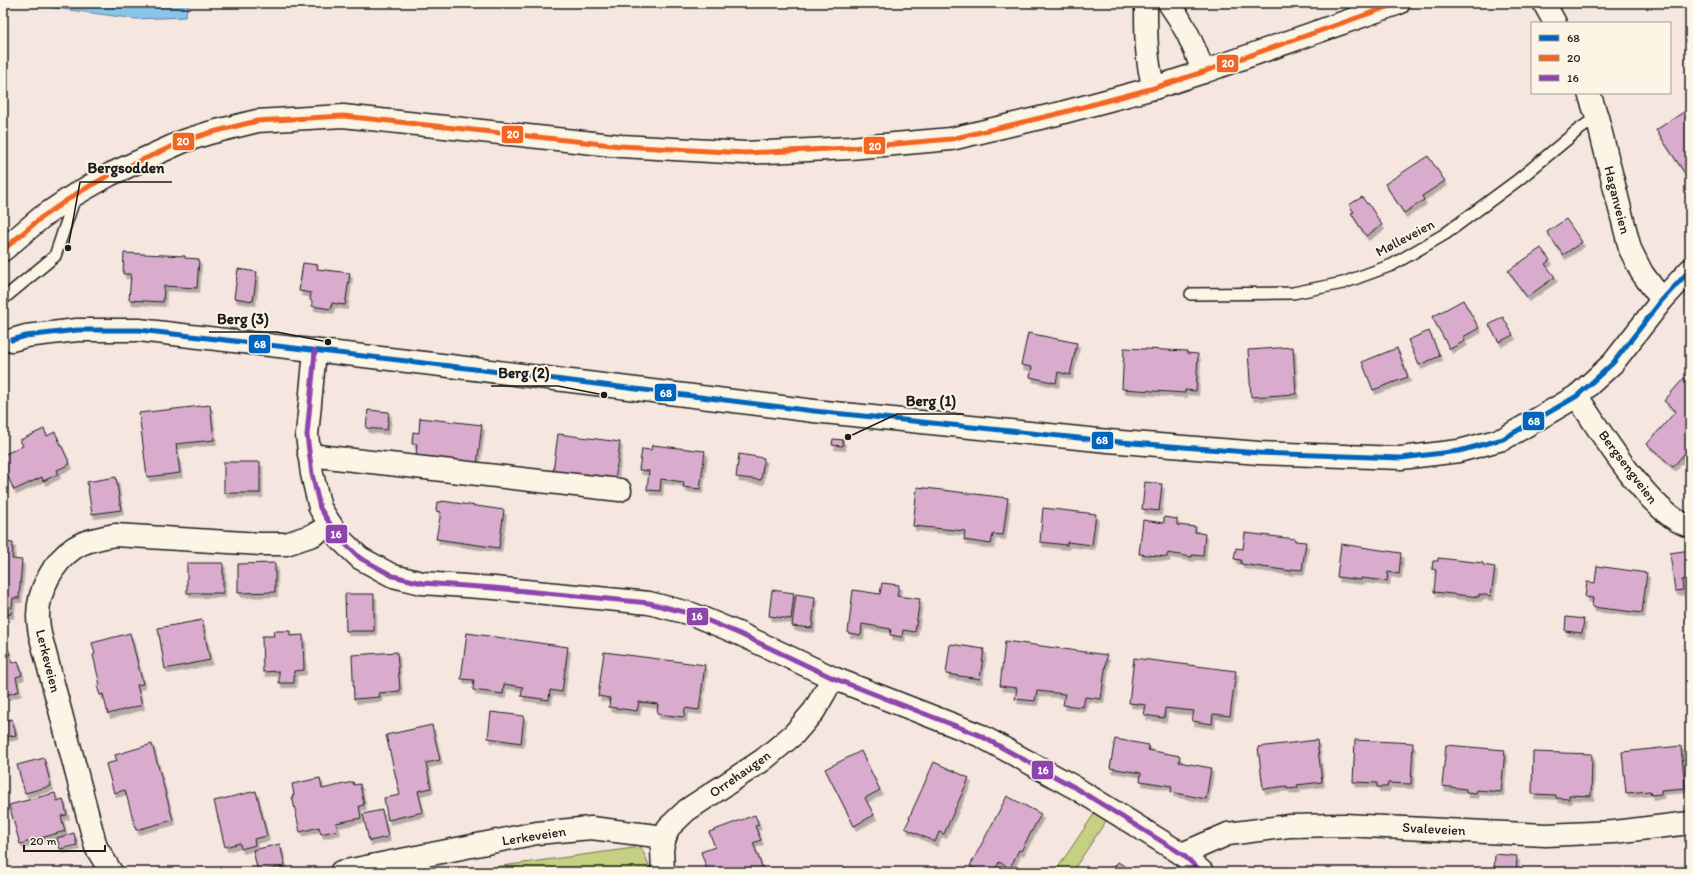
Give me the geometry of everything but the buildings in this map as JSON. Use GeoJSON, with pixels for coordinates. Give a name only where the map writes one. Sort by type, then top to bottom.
{"type":"FeatureCollection","features":[{"type":"Feature","properties":{"kind":"street"},"geometry":{"type":"LineString","coordinates":[[1147,3],[1146,48],[1149,70],[1154,88]]}},
{"type":"Feature","properties":{"kind":"street"},"geometry":{"type":"LineString","coordinates":[[1169,3],[1182,20],[1196,49],[1203,72]]}},
{"type":"Feature","properties":{"kind":"street"},"geometry":{"type":"LineString","coordinates":[[3,250],[42,217],[76,194],[111,174],[184,141],[257,121],[343,116],[621,146],[745,153],[850,148],[952,139],[1057,114],[1154,88],[1399,3]]}},
{"type":"Feature","properties":{"kind":"street"},"geometry":{"type":"LineString","coordinates":[[1544,3],[1554,22]]}},
{"type":"Feature","properties":{"kind":"street","name":"Haganveien"},"geometry":{"type":"LineString","coordinates":[[1589,94],[1597,117],[1630,249],[1642,274],[1662,300]]}},
{"type":"Feature","properties":{"kind":"street"},"geometry":{"type":"LineString","coordinates":[[12,340],[26,336],[77,330],[138,330],[450,366],[814,411],[1108,441],[1259,453],[1401,458],[1459,451],[1503,439],[1548,415],[1578,396],[1613,363],[1662,300],[1690,270]]}},
{"type":"Feature","properties":{"kind":"street"},"geometry":{"type":"LineString","coordinates":[[315,351],[307,435],[309,455],[320,508],[339,538],[360,558],[393,576],[422,583],[494,588],[649,603],[692,614],[740,634],[833,678],[979,735],[1074,787],[1182,854],[1202,872]]}},
{"type":"Feature","properties":{"kind":"street","name":"Bergsengveien"},"geometry":{"type":"LineString","coordinates":[[1578,396],[1632,476],[1662,510],[1690,526]]}},
{"type":"Feature","properties":{"kind":"street"},"geometry":{"type":"LineString","coordinates":[[309,455],[620,490]]}},
{"type":"Feature","properties":{"kind":"street","name":"Lerkeveien"},"geometry":{"type":"LineString","coordinates":[[111,872],[96,847],[40,634],[38,616],[41,597],[48,579],[57,564],[74,548],[92,540],[115,535],[260,544],[286,544],[313,535],[330,525]]}},
{"type":"Feature","properties":{"kind":"street","name":"Orrehaugen"},"geometry":{"type":"LineString","coordinates":[[663,872],[662,848],[668,828],[687,810],[764,760],[794,734],[814,711],[833,678]]}},
{"type":"Feature","properties":{"kind":"street","name":"Svaleveien"},"geometry":{"type":"LineString","coordinates":[[1182,854],[1228,834],[1289,826],[1344,825],[1546,834],[1614,832],[1690,823]]}},
{"type":"Feature","properties":{"kind":"street","name":"Lerkeveien"},"geometry":{"type":"LineString","coordinates":[[341,872],[406,866],[537,833],[591,828],[665,837]]}},
{"type":"Feature","properties":{"kind":"lane","name":"Mølleveien"},"geometry":{"type":"LineString","coordinates":[[1191,294],[1293,293],[1343,283],[1392,265],[1445,234],[1518,180],[1597,117]]}},
{"type":"Feature","properties":{"kind":"lane"},"geometry":{"type":"LineString","coordinates":[[3,299],[55,256],[76,194]]}},
{"type":"Feature","properties":{"kind":"green space"},"geometry":{"type":"Polygon","coordinates":[[[1096,811],[1108,818],[1072,872],[1055,872],[1096,811]]]}},
{"type":"Feature","properties":{"kind":"green space"},"geometry":{"type":"Polygon","coordinates":[[[641,847],[652,872],[458,872],[641,847]]]}},
{"type":"Feature","properties":{"kind":"water"},"geometry":{"type":"Polygon","coordinates":[[[18,3],[189,3],[185,17],[136,19],[18,3]]]}},
{"type":"Feature","properties":{"kind":"transit line","name":"20"},"geometry":{"type":"LineString","coordinates":[[3,250],[42,217],[76,194],[111,174],[184,141],[257,121],[343,116],[621,146],[745,153],[850,148],[951,139],[1057,114],[1154,88],[1399,3]]}},
{"type":"Feature","properties":{"kind":"transit line","name":"68"},"geometry":{"type":"LineString","coordinates":[[12,340],[26,336],[77,330],[139,330],[450,366],[814,411],[1108,441],[1259,453],[1401,458],[1459,451],[1503,439],[1577,396],[1613,363],[1662,300],[1690,270]]}},
{"type":"Feature","properties":{"kind":"transit line","name":"16"},"geometry":{"type":"LineString","coordinates":[[315,351],[307,435],[312,474],[320,508],[339,538],[360,558],[393,576],[422,583],[494,588],[649,603],[692,614],[740,634],[833,678],[979,735],[1074,787],[1182,854],[1202,872]]}},
{"type":"Feature","properties":{"kind":"place","name":"Bergsodden"},"geometry":{"type":"Point","coordinates":[68,248]}},
{"type":"Feature","properties":{"kind":"place","name":"Berg (3)"},"geometry":{"type":"Point","coordinates":[328,342]}},
{"type":"Feature","properties":{"kind":"place","name":"Berg (2)"},"geometry":{"type":"Point","coordinates":[604,395]}},
{"type":"Feature","properties":{"kind":"place","name":"Berg (1)"},"geometry":{"type":"Point","coordinates":[848,437]}}]}
